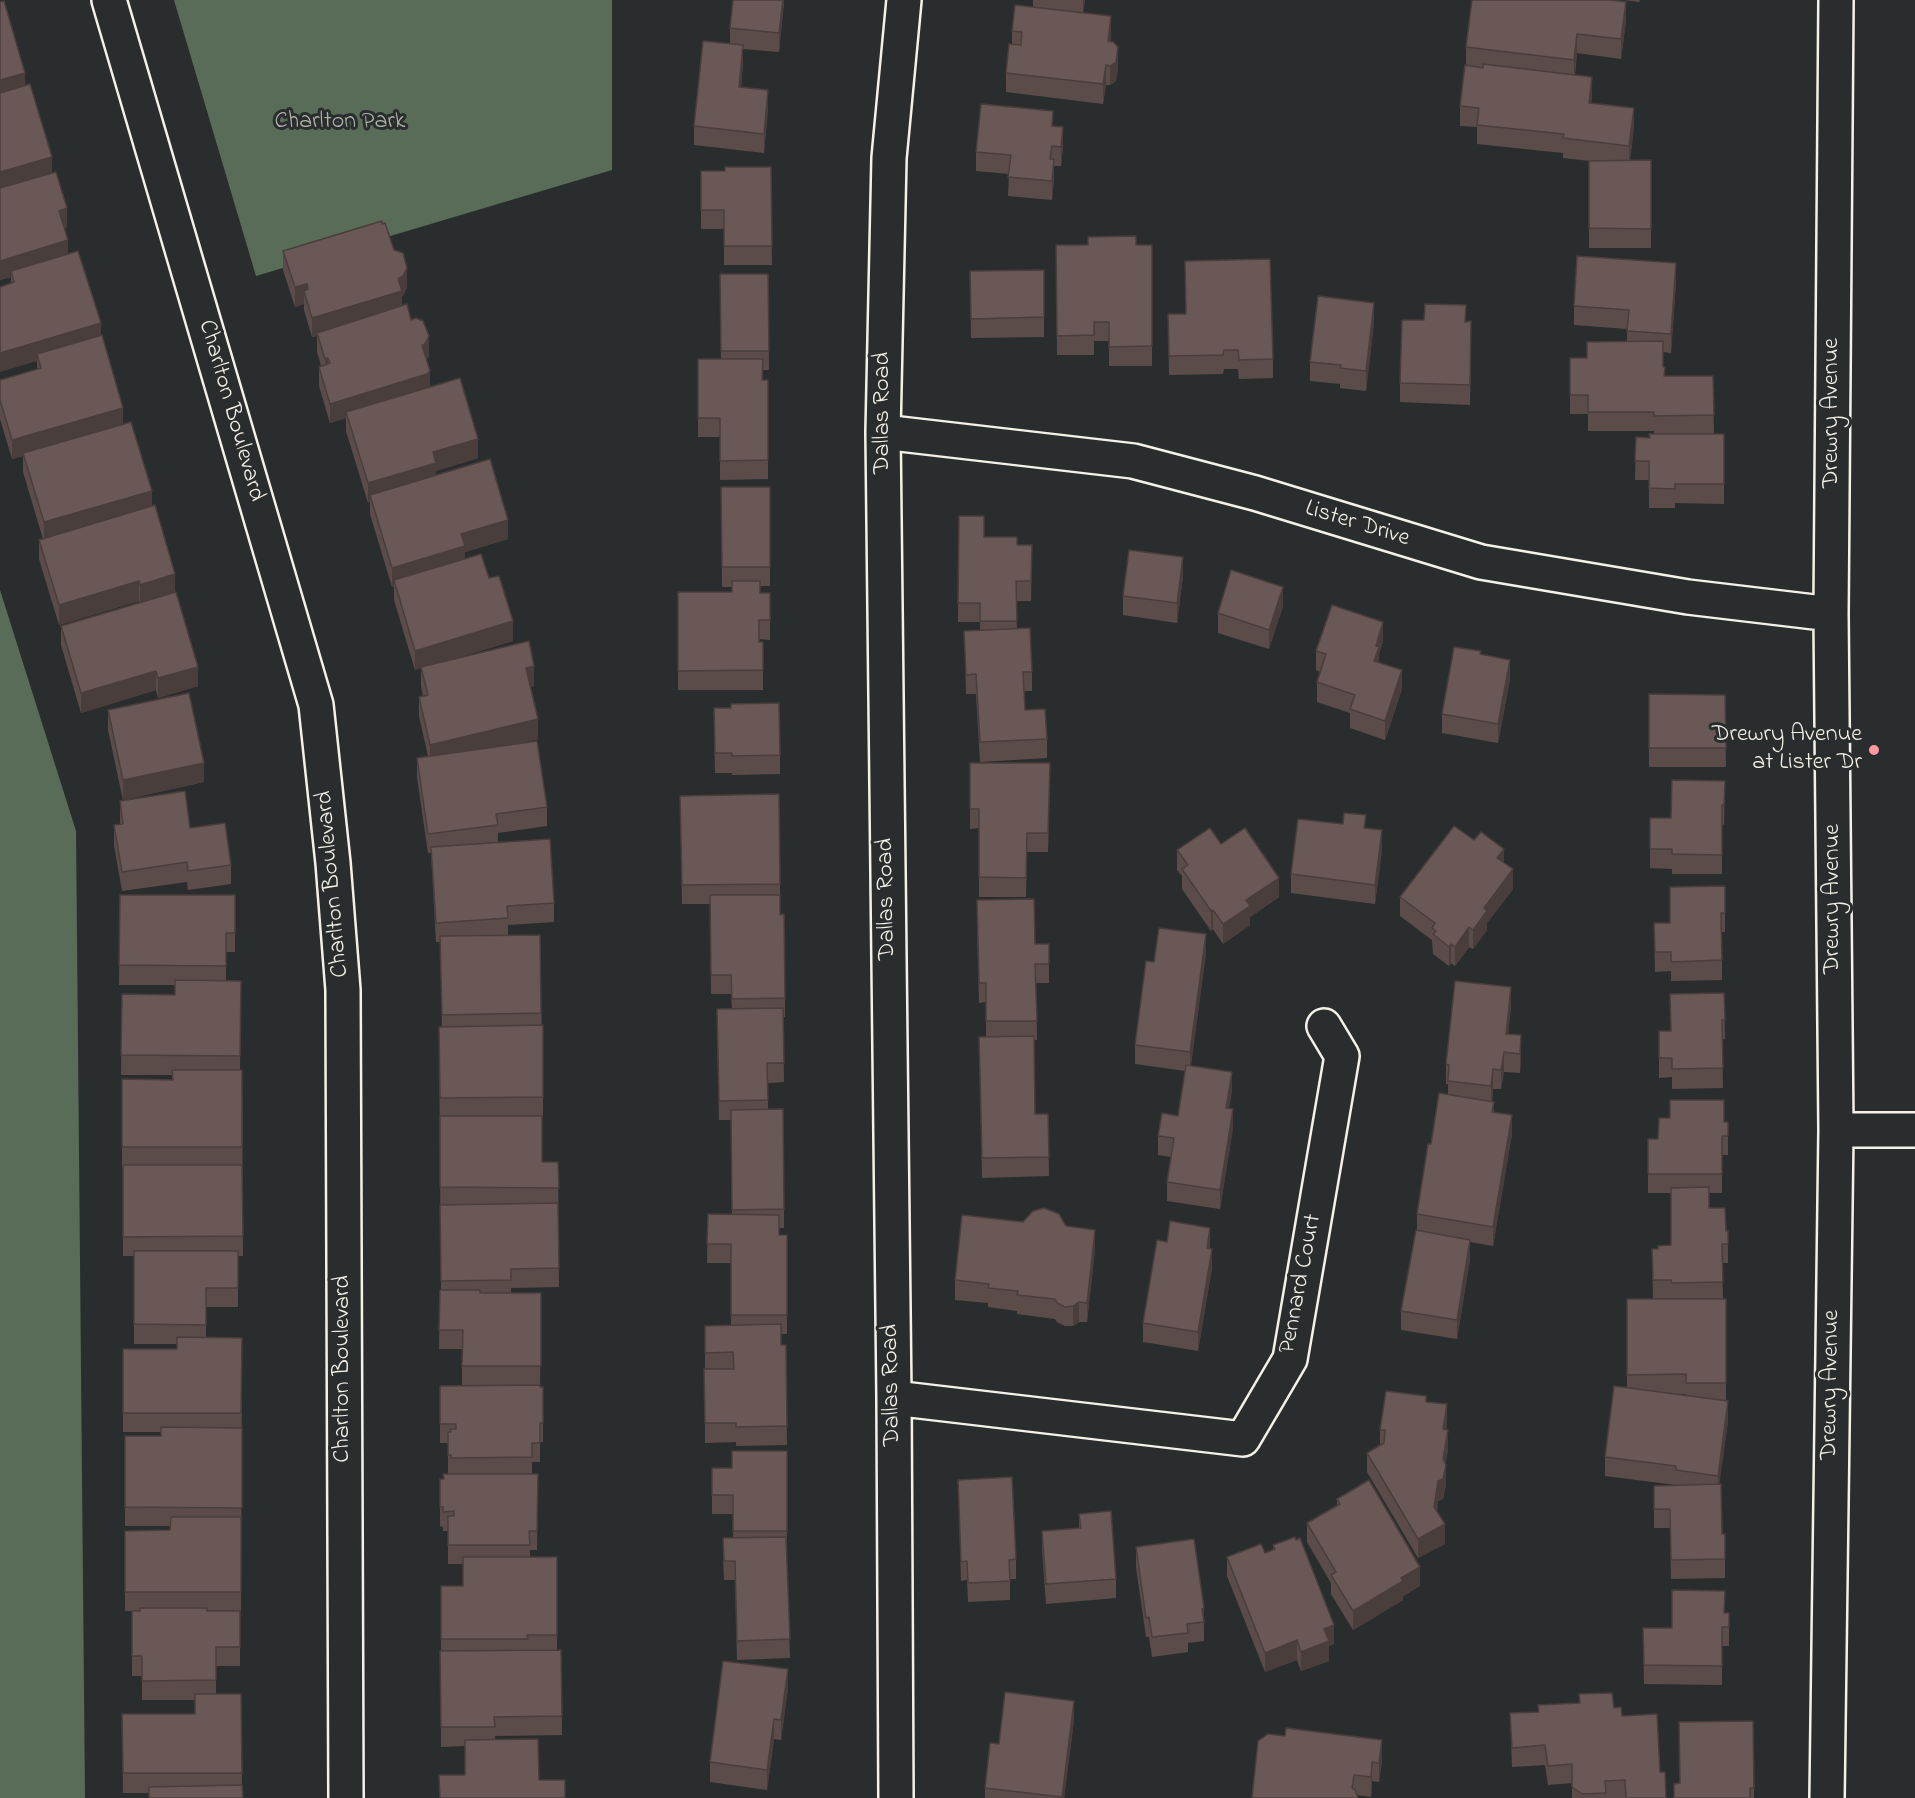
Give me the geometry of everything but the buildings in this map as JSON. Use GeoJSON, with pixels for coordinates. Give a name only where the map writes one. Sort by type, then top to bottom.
{"type":"FeatureCollection","features":[{"type":"Feature","properties":{"kind":"street","name":"Charlton Boulevard"},"geometry":{"type":"LineString","coordinates":[[109,0],[316,705],[344,990],[346,1798]]}},
{"type":"Feature","properties":{"kind":"street","name":"Dallas Road"},"geometry":{"type":"LineString","coordinates":[[896,1798],[894,1398],[883,432],[889,158],[904,0]]}},
{"type":"Feature","properties":{"kind":"street","name":"Drewry Avenue"},"geometry":{"type":"LineString","coordinates":[[1827,1798],[1836,1130],[1831,614],[1836,0]]}},
{"type":"Feature","properties":{"kind":"street","name":"Lister Drive"},"geometry":{"type":"LineString","coordinates":[[883,432],[1133,461],[1255,493],[1481,562],[1688,597],[1831,614]]}},
{"type":"Feature","properties":{"kind":"street","name":"Pennard Court"},"geometry":{"type":"LineString","coordinates":[[894,1398],[1243,1439],[1290,1359],[1342,1056],[1324,1026]]}},
{"type":"Feature","properties":{"kind":"street"},"geometry":{"type":"LineString","coordinates":[[1836,1130],[1915,1130]]}},
{"type":"Feature","properties":{"kind":"green space","name":"Charlton Park"},"geometry":{"type":"Polygon","coordinates":[[[174,0],[612,0],[612,170],[256,276],[174,0]]]}},
{"type":"Feature","properties":{"kind":"green space"},"geometry":{"type":"Polygon","coordinates":[[[0,590],[76,831],[85,1798],[0,1798],[0,590]]]}},
{"type":"Feature","properties":{"kind":"place","name":"Drewry Avenue at Lister Dr"},"geometry":{"type":"Point","coordinates":[1874,750]}}]}
